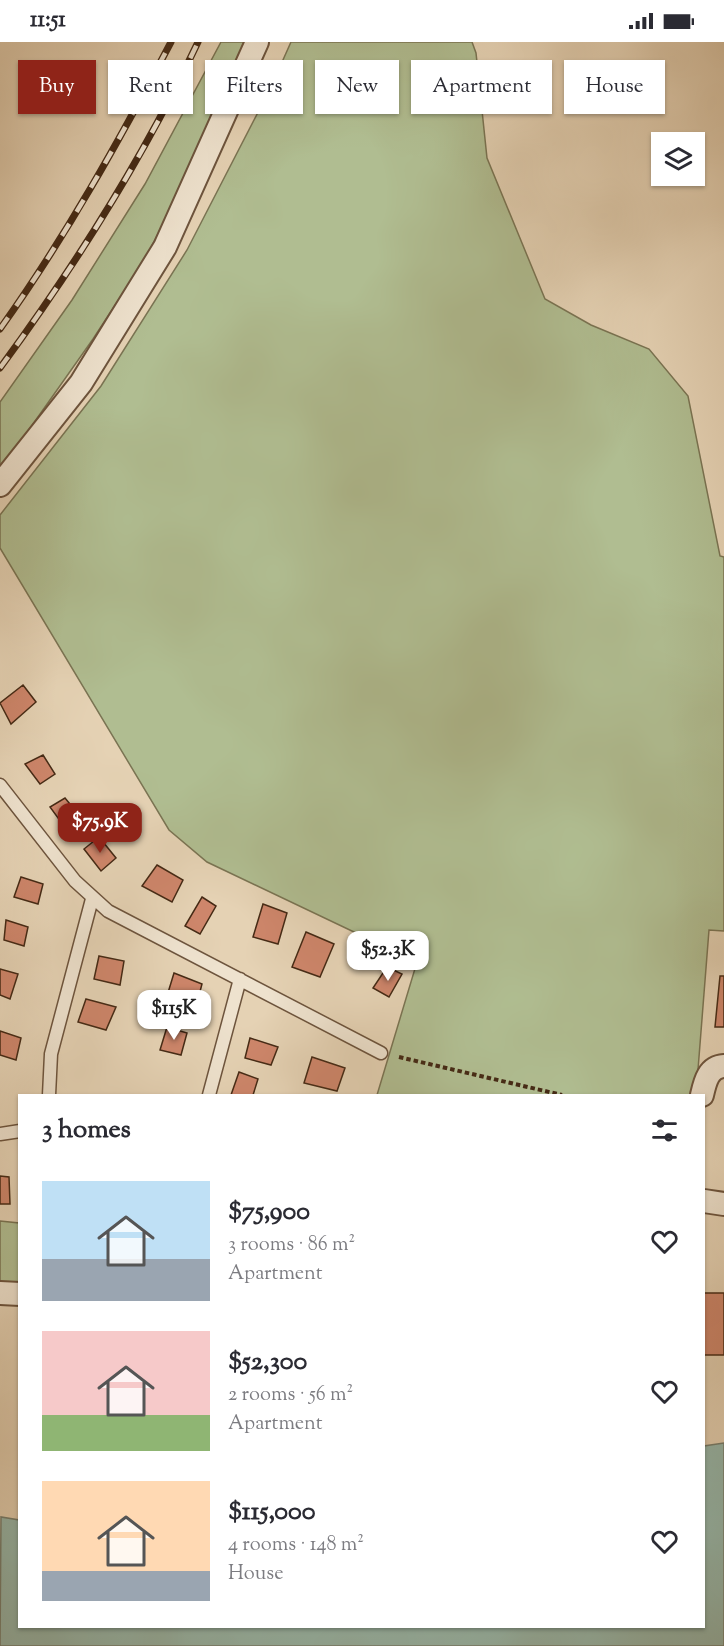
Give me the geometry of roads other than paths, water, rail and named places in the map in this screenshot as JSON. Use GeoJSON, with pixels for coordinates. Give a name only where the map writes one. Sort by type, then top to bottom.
{"type":"FeatureCollection","features":[{"type":"Feature","properties":{"kind":"street"},"geometry":{"type":"LineString","coordinates":[[0,485],[81,383],[165,247],[257,42]]}},
{"type":"Feature","properties":{"kind":"street"},"geometry":{"type":"LineString","coordinates":[[702,1094],[708,1074],[717,1067],[724,1066]]}},
{"type":"Feature","properties":{"kind":"street"},"geometry":{"type":"LineString","coordinates":[[705,1201],[724,1204]]}},
{"type":"Feature","properties":{"kind":"street"},"geometry":{"type":"LineString","coordinates":[[0,1293],[18,1294]]}},
{"type":"Feature","properties":{"kind":"lane"},"geometry":{"type":"LineString","coordinates":[[0,785],[92,899],[108,911],[381,1053]]}},
{"type":"Feature","properties":{"kind":"lane"},"geometry":{"type":"LineString","coordinates":[[49,1094],[51,1054],[92,899]]}},
{"type":"Feature","properties":{"kind":"lane"},"geometry":{"type":"LineString","coordinates":[[209,1094],[240,979]]}},
{"type":"Feature","properties":{"kind":"lane"},"geometry":{"type":"LineString","coordinates":[[0,1134],[18,1131]]}},
{"type":"Feature","properties":{"kind":"water"},"geometry":{"type":"Polygon","coordinates":[[[724,1443],[724,1646],[0,1646],[1,1517],[18,1520],[18,1628],[705,1628],[705,1446],[724,1443]]]}},
{"type":"Feature","properties":{"kind":"railway"},"geometry":{"type":"LineString","coordinates":[[0,329],[47,260],[90,188],[171,42]]}},
{"type":"Feature","properties":{"kind":"railway"},"geometry":{"type":"LineString","coordinates":[[0,368],[55,290],[107,210],[155,127],[198,42]]}}]}
